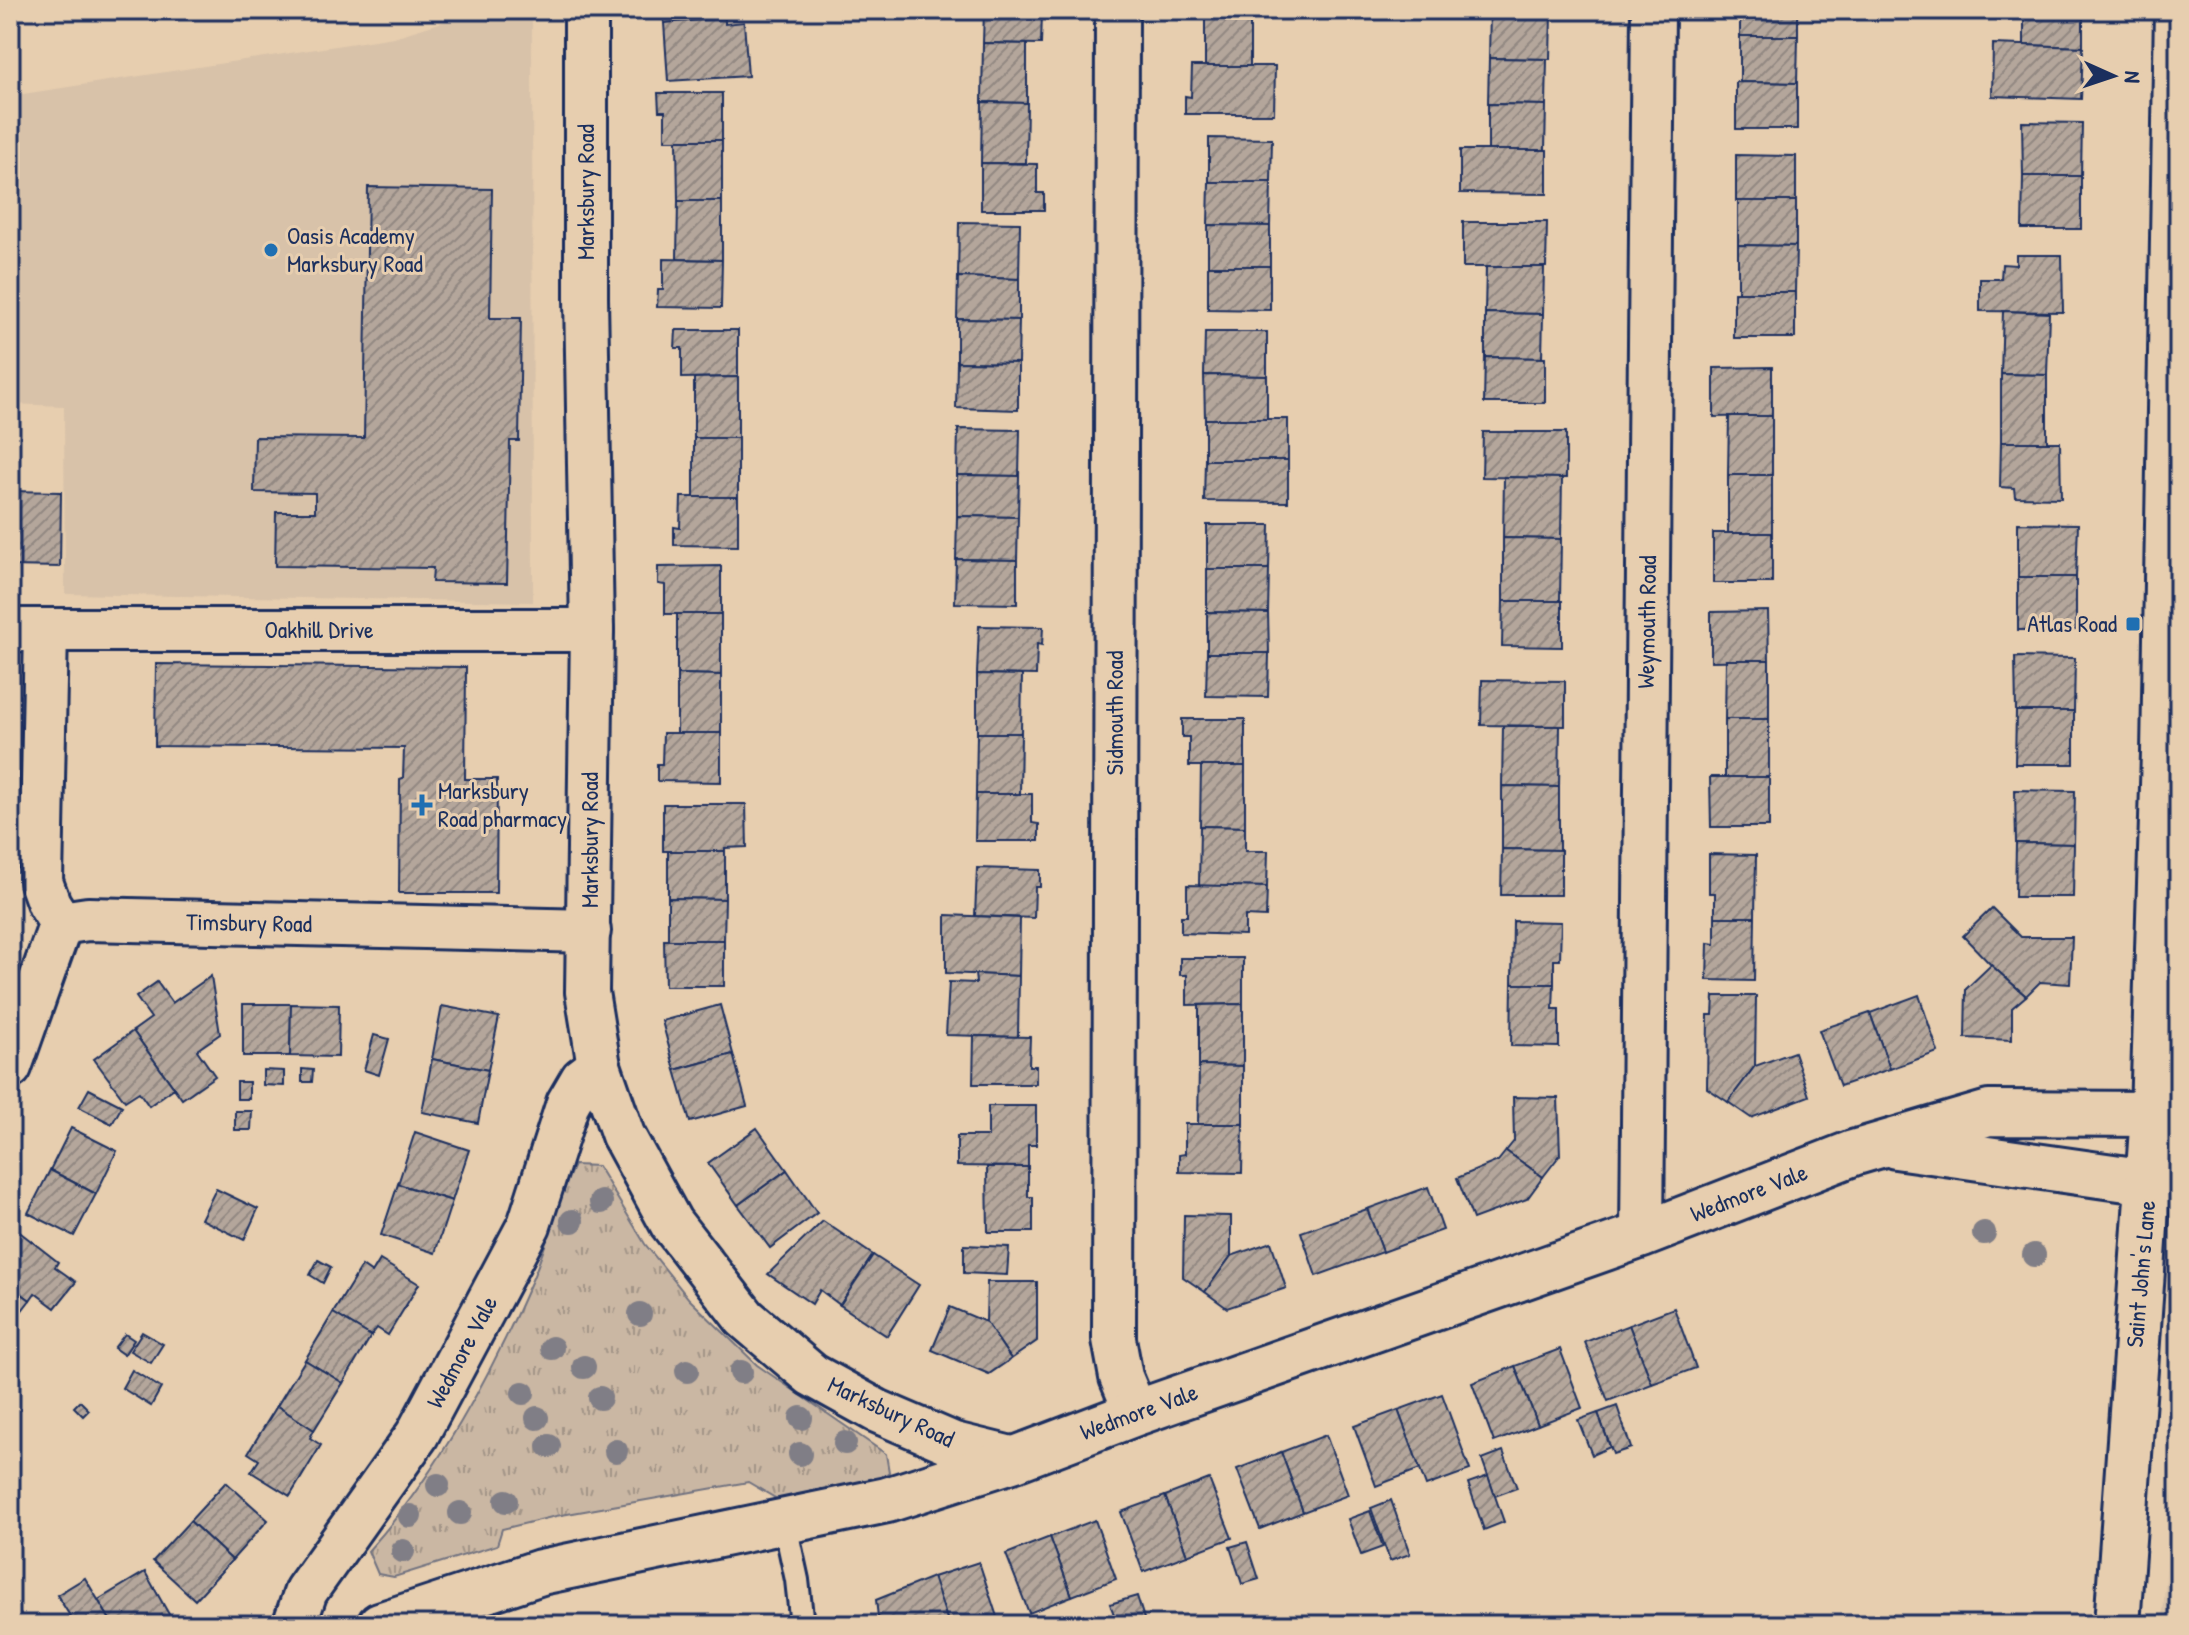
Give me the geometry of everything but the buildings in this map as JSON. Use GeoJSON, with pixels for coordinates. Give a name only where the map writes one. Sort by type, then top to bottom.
{"type":"FeatureCollection","features":[{"type":"Feature","properties":{"kind":"street","name":"Marksbury Road"},"geometry":{"type":"LineString","coordinates":[[586,10],[586,298],[592,630],[587,992],[599,1066],[623,1135],[671,1223],[745,1318],[812,1375],[877,1411],[954,1444],[1015,1459]]}},
{"type":"Feature","properties":{"kind":"street","name":"Sidmouth Road"},"geometry":{"type":"LineString","coordinates":[[1117,10],[1114,1339],[1121,1377],[1136,1413]]}},
{"type":"Feature","properties":{"kind":"street","name":"Weymouth Road"},"geometry":{"type":"LineString","coordinates":[[1642,1235],[1653,10]]}},
{"type":"Feature","properties":{"kind":"street","name":"Saint John's Lane"},"geometry":{"type":"LineString","coordinates":[[2117,1625],[2148,1182],[2166,1118],[2164,769],[2176,370],[2177,10]]}},
{"type":"Feature","properties":{"kind":"street","name":"Oakhill Drive"},"geometry":{"type":"LineString","coordinates":[[74,921],[49,904],[41,882],[28,630],[592,630]]}},
{"type":"Feature","properties":{"kind":"street","name":"Timsbury Road"},"geometry":{"type":"LineString","coordinates":[[74,921],[589,931]]}},
{"type":"Feature","properties":{"kind":"street"},"geometry":{"type":"LineString","coordinates":[[10,1067],[74,921]]}},
{"type":"Feature","properties":{"kind":"street","name":"Wedmore Vale"},"geometry":{"type":"LineString","coordinates":[[298,1625],[296,1620],[306,1591],[417,1435],[470,1338],[529,1225],[568,1103],[582,1079],[599,1066]]}},
{"type":"Feature","properties":{"kind":"street","name":"Wedmore Vale"},"geometry":{"type":"LineString","coordinates":[[380,1625],[541,1572],[887,1500],[1015,1459],[1136,1413],[1642,1235],[1882,1144],[1989,1113],[2166,1118]]}},
{"type":"Feature","properties":{"kind":"street","name":"Wedmore Vale"},"geometry":{"type":"LineString","coordinates":[[1882,1144],[2148,1182]]}},
{"type":"Feature","properties":{"kind":"lane"},"geometry":{"type":"LineString","coordinates":[[784,1520],[797,1580],[802,1625]]}},
{"type":"Feature","properties":{"kind":"shaded area","name":"Oasis Academy Marksbury Road"},"geometry":{"type":"Polygon","coordinates":[[[482,10],[532,10],[533,602],[65,594],[64,406],[10,404],[10,96],[394,37],[482,10]]]}},
{"type":"Feature","properties":{"kind":"shaded area"},"geometry":{"type":"Polygon","coordinates":[[[2179,1416],[2179,1625],[2162,1625],[2179,1416]]]}},
{"type":"Feature","properties":{"kind":"green space"},"geometry":{"type":"Polygon","coordinates":[[[574,1165],[598,1166],[645,1244],[689,1299],[757,1365],[886,1454],[889,1472],[874,1484],[777,1499],[748,1482],[556,1516],[502,1529],[497,1545],[394,1577],[378,1574],[368,1551],[417,1490],[480,1387],[532,1280],[574,1165]]]}},
{"type":"Feature","properties":{"kind":"place","name":"Oasis Academy Marksbury Road"},"geometry":{"type":"Point","coordinates":[271,250]}},
{"type":"Feature","properties":{"kind":"place","name":"Atlas Road"},"geometry":{"type":"Point","coordinates":[2133,624]}},
{"type":"Feature","properties":{"kind":"place","name":"Marksbury Road pharmacy"},"geometry":{"type":"Point","coordinates":[422,805]}}]}
